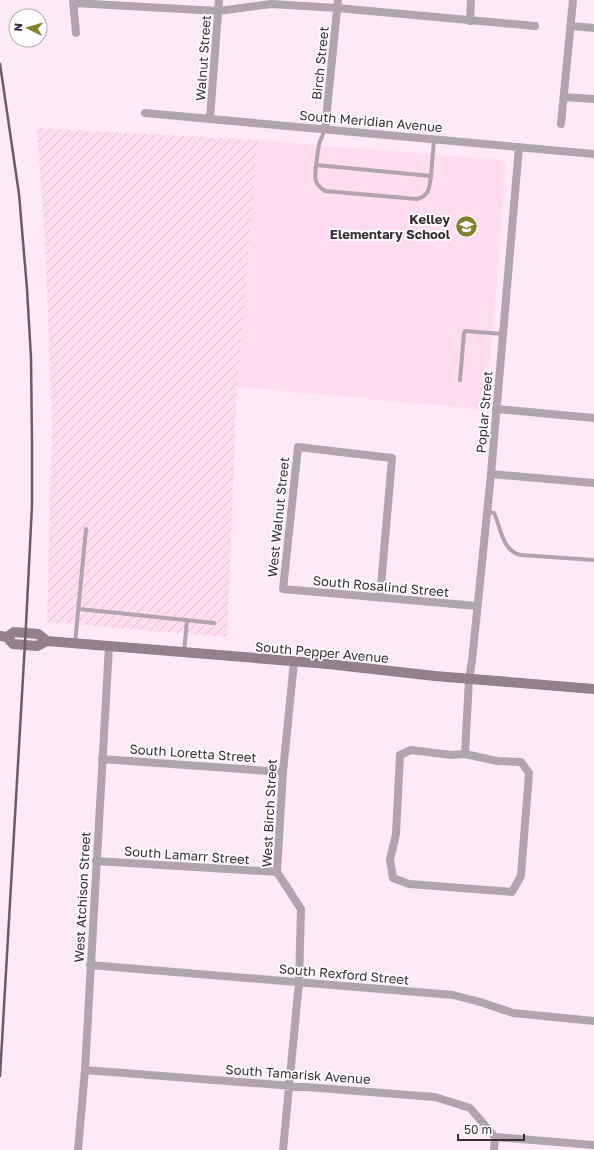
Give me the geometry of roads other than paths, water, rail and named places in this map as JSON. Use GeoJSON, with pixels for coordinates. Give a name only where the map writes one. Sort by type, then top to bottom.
{"type":"FeatureCollection","features":[{"type":"Feature","properties":{"kind":"main road","name":"South Pepper Avenue"},"geometry":{"type":"LineString","coordinates":[[4,637],[14,632],[38,634],[47,641],[594,689]]}},
{"type":"Feature","properties":{"kind":"street","name":"Walnut Street"},"geometry":{"type":"LineString","coordinates":[[210,118],[218,0]]}},
{"type":"Feature","properties":{"kind":"street"},"geometry":{"type":"LineString","coordinates":[[470,21],[471,0]]}},
{"type":"Feature","properties":{"kind":"street"},"geometry":{"type":"LineString","coordinates":[[561,124],[573,0]]}},
{"type":"Feature","properties":{"kind":"street"},"geometry":{"type":"LineString","coordinates":[[76,33],[73,1],[218,11],[271,4],[338,4],[470,21],[535,26]]}},
{"type":"Feature","properties":{"kind":"street","name":"Birch Street"},"geometry":{"type":"LineString","coordinates":[[325,129],[338,4]]}},
{"type":"Feature","properties":{"kind":"street"},"geometry":{"type":"LineString","coordinates":[[571,26],[594,28]]}},
{"type":"Feature","properties":{"kind":"street"},"geometry":{"type":"LineString","coordinates":[[564,96],[594,99]]}},
{"type":"Feature","properties":{"kind":"street","name":"South Meridian Avenue"},"geometry":{"type":"LineString","coordinates":[[145,113],[594,154]]}},
{"type":"Feature","properties":{"kind":"street","name":"Poplar Street"},"geometry":{"type":"LineString","coordinates":[[465,754],[469,678],[491,474],[519,147]]}},
{"type":"Feature","properties":{"kind":"street"},"geometry":{"type":"LineString","coordinates":[[496,409],[594,418]]}},
{"type":"Feature","properties":{"kind":"street","name":"West Walnut Street"},"geometry":{"type":"LineString","coordinates":[[283,588],[298,447],[392,458],[380,598]]}},
{"type":"Feature","properties":{"kind":"street"},"geometry":{"type":"LineString","coordinates":[[491,474],[594,483]]}},
{"type":"Feature","properties":{"kind":"street","name":"South Rosalind Street"},"geometry":{"type":"LineString","coordinates":[[283,588],[477,606]]}},
{"type":"Feature","properties":{"kind":"street","name":"West Atchison Street"},"geometry":{"type":"LineString","coordinates":[[78,1150],[84,1070],[108,646]]}},
{"type":"Feature","properties":{"kind":"street","name":"West Birch Street"},"geometry":{"type":"LineString","coordinates":[[283,1150],[299,982],[301,908],[277,872],[283,772],[294,662]]}},
{"type":"Feature","properties":{"kind":"street"},"geometry":{"type":"LineString","coordinates":[[411,750],[451,755],[465,754],[497,761],[521,762],[529,773],[521,876],[512,892],[410,884],[393,878],[390,860],[396,834],[400,755],[411,750]]}},
{"type":"Feature","properties":{"kind":"street","name":"South Loretta Street"},"geometry":{"type":"LineString","coordinates":[[102,759],[283,772]]}},
{"type":"Feature","properties":{"kind":"street","name":"South Lamarr Street"},"geometry":{"type":"LineString","coordinates":[[96,861],[277,872]]}},
{"type":"Feature","properties":{"kind":"street","name":"South Rexford Street"},"geometry":{"type":"LineString","coordinates":[[90,966],[453,995],[513,1013],[594,1021]]}},
{"type":"Feature","properties":{"kind":"street","name":"South Tamarisk Avenue"},"geometry":{"type":"LineString","coordinates":[[84,1070],[435,1097],[470,1108],[496,1137]]}},
{"type":"Feature","properties":{"kind":"street"},"geometry":{"type":"LineString","coordinates":[[494,1150],[496,1137],[594,1145]]}},
{"type":"Feature","properties":{"kind":"lane"},"geometry":{"type":"LineString","coordinates":[[325,129],[318,144],[315,179],[318,187],[325,191],[417,199],[423,198],[429,191],[434,139]]}},
{"type":"Feature","properties":{"kind":"lane"},"geometry":{"type":"LineString","coordinates":[[316,165],[430,176]]}},
{"type":"Feature","properties":{"kind":"lane"},"geometry":{"type":"LineString","coordinates":[[460,380],[465,331],[503,334]]}},
{"type":"Feature","properties":{"kind":"lane"},"geometry":{"type":"LineString","coordinates":[[487,512],[494,513],[498,527],[510,550],[515,554],[594,560]]}},
{"type":"Feature","properties":{"kind":"lane"},"geometry":{"type":"LineString","coordinates":[[75,643],[86,529]]}},
{"type":"Feature","properties":{"kind":"lane"},"geometry":{"type":"LineString","coordinates":[[78,609],[214,623]]}},
{"type":"Feature","properties":{"kind":"lane"},"geometry":{"type":"LineString","coordinates":[[184,653],[187,620]]}},
{"type":"Feature","properties":{"kind":"railway"},"geometry":{"type":"LineString","coordinates":[[0,64],[19,194],[31,358],[32,443],[32,505],[26,625],[0,1076]]}},
{"type":"Feature","properties":{"kind":"place","name":"Kelley Elementary School"},"geometry":{"type":"Point","coordinates":[466,226]}}]}
